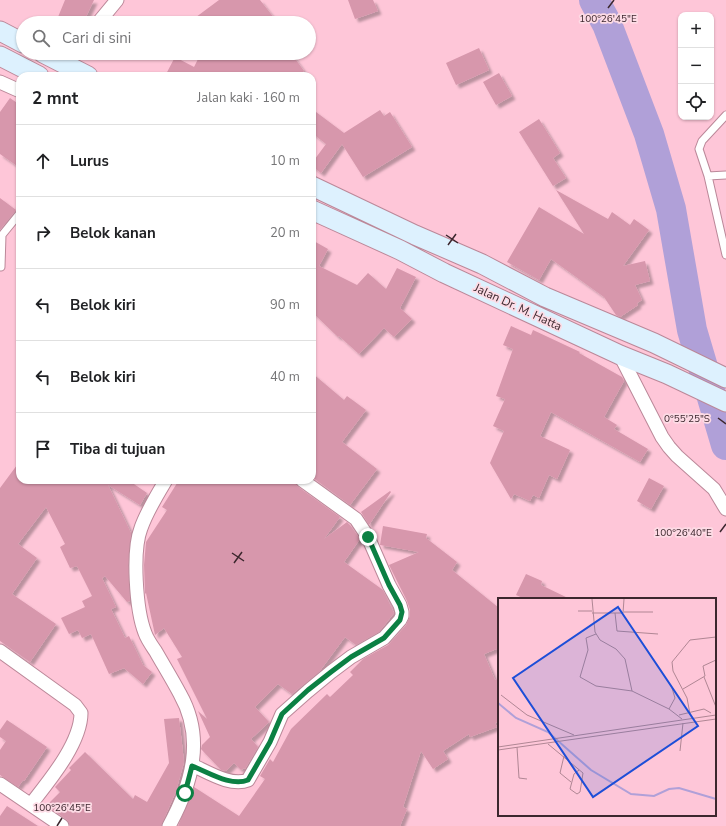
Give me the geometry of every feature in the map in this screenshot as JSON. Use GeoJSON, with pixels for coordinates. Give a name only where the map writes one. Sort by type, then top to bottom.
{"type":"FeatureCollection","features":[{"type":"Feature","properties":{"kind":"main road"},"geometry":{"type":"LineString","coordinates":[[0,31],[16,39]]}},
{"type":"Feature","properties":{"kind":"main road"},"geometry":{"type":"LineString","coordinates":[[0,56],[31,72]]}},
{"type":"Feature","properties":{"kind":"main road"},"geometry":{"type":"LineString","coordinates":[[71,60],[84,72]]}},
{"type":"Feature","properties":{"kind":"main road","name":"Jalan Dr. M. Hatta"},"geometry":{"type":"LineString","coordinates":[[316,188],[415,235],[482,264],[545,296],[654,343],[726,378]]}},
{"type":"Feature","properties":{"kind":"main road","name":"Jalan Dr. M. Hatta"},"geometry":{"type":"LineString","coordinates":[[316,212],[400,250],[444,273],[620,355],[667,374],[726,402]]}},
{"type":"Feature","properties":{"kind":"street"},"geometry":{"type":"LineString","coordinates":[[104,16],[117,0]]}},
{"type":"Feature","properties":{"kind":"street"},"geometry":{"type":"LineString","coordinates":[[1,84],[16,90]]}},
{"type":"Feature","properties":{"kind":"street"},"geometry":{"type":"LineString","coordinates":[[620,355],[662,437],[669,447],[714,489],[726,509]]}},
{"type":"Feature","properties":{"kind":"street"},"geometry":{"type":"LineString","coordinates":[[164,484],[140,529],[136,554],[137,593],[145,633],[181,696],[191,722],[194,741],[192,766],[185,793],[169,826]]}},
{"type":"Feature","properties":{"kind":"street"},"geometry":{"type":"LineString","coordinates":[[192,766],[225,780],[242,783],[248,780],[270,742],[282,714],[308,690],[351,657],[384,638],[402,616],[400,605],[389,585],[368,537],[356,519],[308,484]]}},
{"type":"Feature","properties":{"kind":"street"},"geometry":{"type":"LineString","coordinates":[[0,651],[75,705],[81,713],[79,731],[72,747],[31,804]]}},
{"type":"Feature","properties":{"kind":"street"},"geometry":{"type":"LineString","coordinates":[[0,784],[62,826]]}},
{"type":"Feature","properties":{"kind":"lane"},"geometry":{"type":"LineString","coordinates":[[726,115],[702,141],[699,149],[708,176],[726,255]]}},
{"type":"Feature","properties":{"kind":"lane"},"geometry":{"type":"LineString","coordinates":[[708,176],[726,175]]}},
{"type":"Feature","properties":{"kind":"lane"},"geometry":{"type":"LineString","coordinates":[[1,266],[2,235],[16,218]]}},
{"type":"Feature","properties":{"kind":"building"},"geometry":{"type":"Polygon","coordinates":[[[65,0],[94,0],[86,16],[58,16],[65,0]]]}},
{"type":"Feature","properties":{"kind":"building"},"geometry":{"type":"Polygon","coordinates":[[[219,0],[260,0],[273,16],[197,16],[219,0]]]}},
{"type":"Feature","properties":{"kind":"building"},"geometry":{"type":"Polygon","coordinates":[[[348,0],[373,0],[378,11],[355,19],[348,0]]]}},
{"type":"Feature","properties":{"kind":"building"},"geometry":{"type":"Polygon","coordinates":[[[479,48],[489,70],[456,85],[446,63],[479,48]]]}},
{"type":"Feature","properties":{"kind":"building"},"geometry":{"type":"Polygon","coordinates":[[[173,60],[181,60],[194,67],[198,60],[296,60],[304,71],[167,72],[173,60]]]}},
{"type":"Feature","properties":{"kind":"building"},"geometry":{"type":"Polygon","coordinates":[[[499,73],[512,96],[496,105],[483,82],[499,73]]]}},
{"type":"Feature","properties":{"kind":"building"},"geometry":{"type":"Polygon","coordinates":[[[10,98],[16,102],[16,165],[0,154],[0,112],[10,98]]]}},
{"type":"Feature","properties":{"kind":"building"},"geometry":{"type":"Polygon","coordinates":[[[380,110],[384,116],[390,112],[412,147],[363,177],[342,144],[321,173],[316,169],[316,158],[326,144],[316,136],[316,112],[344,133],[380,110]]]}},
{"type":"Feature","properties":{"kind":"building"},"geometry":{"type":"Polygon","coordinates":[[[539,119],[560,153],[553,158],[566,178],[553,186],[519,132],[539,119]]]}},
{"type":"Feature","properties":{"kind":"building"},"geometry":{"type":"Polygon","coordinates":[[[556,190],[608,219],[612,212],[630,225],[634,219],[649,230],[623,266],[645,261],[650,281],[635,285],[642,300],[637,303],[638,305],[620,317],[616,315],[604,297],[551,259],[539,280],[507,262],[539,207],[584,234],[556,190]]]}},
{"type":"Feature","properties":{"kind":"building"},"geometry":{"type":"Polygon","coordinates":[[[0,198],[16,210],[0,230],[0,198]]]}},
{"type":"Feature","properties":{"kind":"building"},"geometry":{"type":"Polygon","coordinates":[[[316,242],[328,249],[319,266],[357,285],[368,273],[386,289],[397,268],[416,277],[400,308],[412,319],[394,337],[384,328],[359,354],[339,336],[338,337],[316,316],[316,242]]]}},
{"type":"Feature","properties":{"kind":"building"},"geometry":{"type":"Polygon","coordinates":[[[511,326],[531,335],[533,330],[580,352],[579,353],[622,377],[624,381],[604,417],[617,425],[614,429],[648,449],[640,462],[551,412],[540,436],[570,450],[557,479],[549,475],[539,498],[533,495],[530,501],[514,494],[511,499],[490,463],[504,431],[493,426],[505,399],[496,396],[513,349],[503,345],[511,326]]]}},
{"type":"Feature","properties":{"kind":"building"},"geometry":{"type":"Polygon","coordinates":[[[316,376],[344,400],[347,396],[366,410],[342,442],[377,469],[350,505],[316,480],[316,376]]]}},
{"type":"Feature","properties":{"kind":"building"},"geometry":{"type":"Polygon","coordinates":[[[16,466],[16,484],[134,484],[147,493],[140,505],[108,485],[131,533],[128,565],[130,601],[127,602],[105,576],[102,578],[116,607],[111,609],[125,638],[129,636],[143,665],[152,672],[143,684],[124,668],[109,674],[91,634],[82,638],[78,630],[69,634],[61,618],[85,607],[82,601],[92,596],[77,566],[70,568],[60,547],[65,544],[46,507],[18,544],[37,558],[12,594],[56,624],[30,662],[0,641],[0,488],[16,466]]]}},
{"type":"Feature","properties":{"kind":"building"},"geometry":{"type":"Polygon","coordinates":[[[649,478],[664,486],[651,509],[637,501],[649,478]]]}},
{"type":"Feature","properties":{"kind":"building"},"geometry":{"type":"Polygon","coordinates":[[[176,484],[296,484],[340,517],[324,539],[347,522],[350,525],[360,539],[344,562],[383,590],[394,613],[379,632],[356,645],[345,637],[319,672],[292,694],[278,684],[255,707],[269,722],[251,739],[258,747],[245,769],[244,768],[241,770],[234,763],[226,771],[221,770],[201,749],[202,745],[210,737],[198,711],[207,719],[177,659],[182,657],[164,628],[155,635],[146,593],[145,594],[144,565],[146,542],[167,510],[162,507],[176,484]]]}},
{"type":"Feature","properties":{"kind":"building"},"geometry":{"type":"Polygon","coordinates":[[[390,491],[391,492],[369,525],[361,512],[390,491]]]}},
{"type":"Feature","properties":{"kind":"building"},"geometry":{"type":"Polygon","coordinates":[[[383,526],[427,534],[426,538],[457,562],[452,570],[498,607],[498,648],[484,654],[495,680],[498,678],[498,722],[495,723],[497,727],[470,737],[469,734],[443,751],[448,759],[433,769],[421,751],[403,807],[407,809],[400,826],[178,826],[194,787],[239,816],[265,779],[260,776],[270,759],[273,762],[291,729],[327,694],[330,697],[353,675],[350,672],[363,659],[388,645],[406,625],[410,616],[410,610],[389,565],[419,552],[380,545],[383,526]]]}},
{"type":"Feature","properties":{"kind":"building"},"geometry":{"type":"Polygon","coordinates":[[[526,574],[542,581],[541,585],[568,598],[523,598],[516,595],[526,574]]]}},
{"type":"Feature","properties":{"kind":"building"},"geometry":{"type":"Polygon","coordinates":[[[179,718],[184,762],[176,791],[161,826],[70,826],[67,820],[47,805],[60,792],[55,787],[71,770],[69,768],[85,752],[133,799],[135,795],[147,802],[169,763],[164,719],[179,718]]]}},
{"type":"Feature","properties":{"kind":"building"},"geometry":{"type":"Polygon","coordinates":[[[7,720],[47,747],[24,781],[23,780],[18,787],[0,775],[0,750],[6,741],[0,737],[0,730],[7,720]]]}},
{"type":"Feature","properties":{"kind":"building"},"geometry":{"type":"Polygon","coordinates":[[[7,806],[38,826],[0,826],[0,816],[7,806]]]}},
{"type":"Feature","properties":{"kind":"waterway"},"geometry":{"type":"LineString","coordinates":[[594,0],[607,24],[649,134],[671,209],[692,330],[726,445]]}},
{"type":"Feature","properties":{"kind":"route"},"geometry":{"type":"LineString","coordinates":[[185,793],[192,766],[225,780],[242,783],[248,780],[270,742],[282,714],[308,690],[351,657],[384,638],[400,620],[402,616],[400,605],[389,585],[368,537]]}}]}
